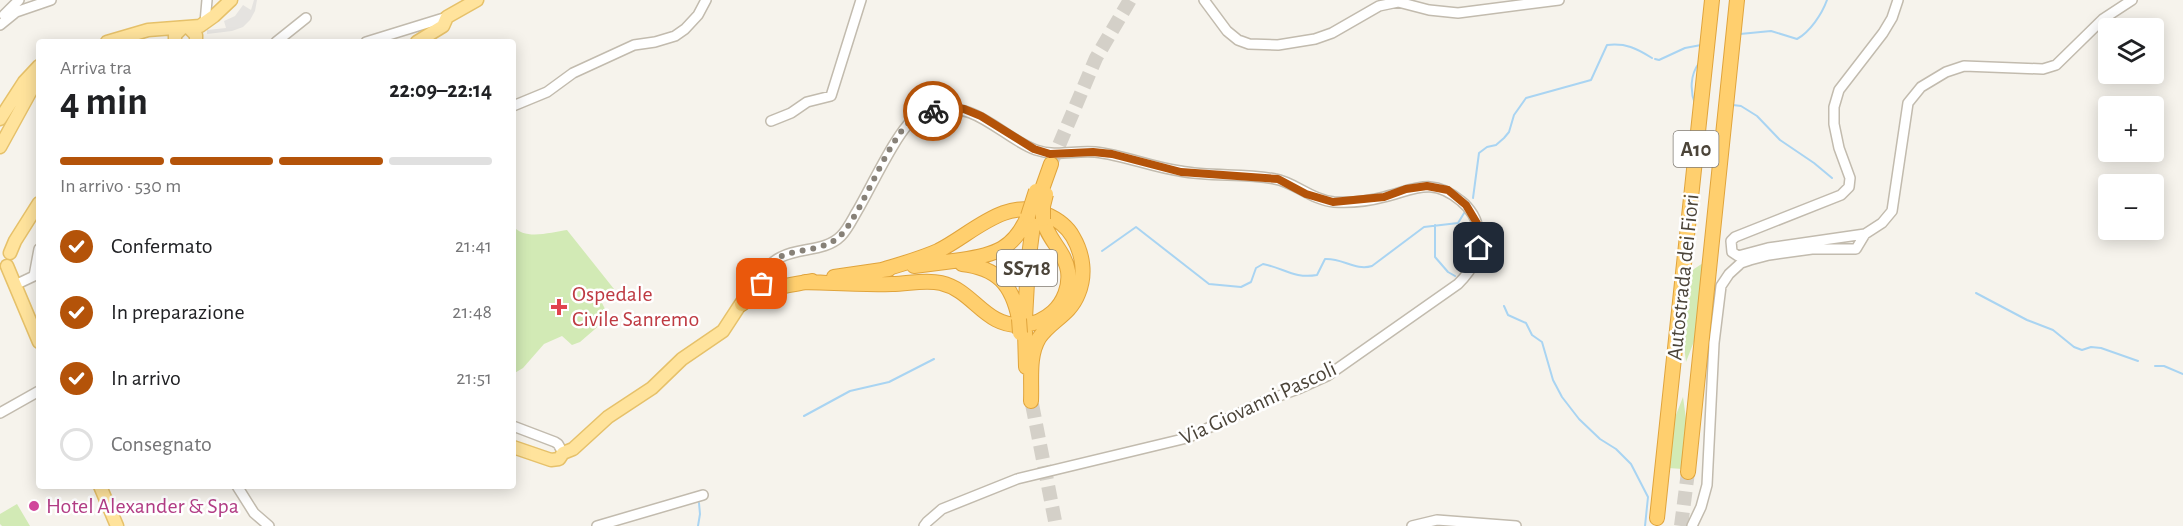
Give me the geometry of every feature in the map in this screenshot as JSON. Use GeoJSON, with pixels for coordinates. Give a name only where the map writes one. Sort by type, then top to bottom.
{"type":"FeatureCollection","features":[{"type":"Feature","properties":{"kind":"highway","name":"Autostrada dei Fiori"},"geometry":{"type":"LineString","coordinates":[[1657,518],[1712,0]]}},
{"type":"Feature","properties":{"kind":"highway","name":"Autostrada dei Fiori"},"geometry":{"type":"LineString","coordinates":[[1688,472],[1737,0]]}},
{"type":"Feature","properties":{"kind":"highway","name":"SS718"},"geometry":{"type":"LineString","coordinates":[[882,270],[938,250],[997,216],[1013,210],[1033,209],[1048,215],[1065,225],[1080,252],[1082,281],[1075,301],[1068,312],[1040,338],[1035,347],[1032,403],[1022,326],[1035,217],[1041,192],[1049,169]]}},
{"type":"Feature","properties":{"kind":"highway"},"geometry":{"type":"LineString","coordinates":[[742,304],[774,288],[805,282],[882,270],[981,257],[995,253],[1013,241],[1035,217],[1064,255],[1068,269],[1068,283],[1064,297],[1055,311],[1032,324],[1011,325],[993,319],[962,292],[943,283],[929,281],[875,284],[805,282]]}},
{"type":"Feature","properties":{"kind":"highway"},"geometry":{"type":"LineString","coordinates":[[924,265],[959,263],[990,271],[1008,287],[1022,326]]}},
{"type":"Feature","properties":{"kind":"highway"},"geometry":{"type":"LineString","coordinates":[[768,267],[767,280],[774,288]]}},
{"type":"Feature","properties":{"kind":"highway"},"geometry":{"type":"LineString","coordinates":[[756,282],[774,288]]}},
{"type":"Feature","properties":{"kind":"main road"},"geometry":{"type":"LineString","coordinates":[[175,39],[175,35],[191,34],[231,0]]}},
{"type":"Feature","properties":{"kind":"main road"},"geometry":{"type":"LineString","coordinates":[[422,39],[443,26],[447,17],[477,0]]}},
{"type":"Feature","properties":{"kind":"main road"},"geometry":{"type":"LineString","coordinates":[[117,39],[148,30],[191,34]]}},
{"type":"Feature","properties":{"kind":"main road"},"geometry":{"type":"LineString","coordinates":[[0,119],[24,82],[36,69]]}},
{"type":"Feature","properties":{"kind":"main road"},"geometry":{"type":"LineString","coordinates":[[0,147],[36,81]]}},
{"type":"Feature","properties":{"kind":"main road"},"geometry":{"type":"LineString","coordinates":[[36,207],[4,259],[36,335]]}},
{"type":"Feature","properties":{"kind":"main road","name":"Via Giovanni Pascoli"},"geometry":{"type":"LineString","coordinates":[[564,453],[573,449],[608,417],[652,388],[682,359],[723,331],[756,282]]}},
{"type":"Feature","properties":{"kind":"main road"},"geometry":{"type":"LineString","coordinates":[[516,448],[551,460],[559,459],[564,453]]}},
{"type":"Feature","properties":{"kind":"main road"},"geometry":{"type":"LineString","coordinates":[[101,489],[117,526]]}},
{"type":"Feature","properties":{"kind":"street"},"geometry":{"type":"LineString","coordinates":[[0,19],[19,0]]}},
{"type":"Feature","properties":{"kind":"street"},"geometry":{"type":"LineString","coordinates":[[0,25],[16,12],[51,0]]}},
{"type":"Feature","properties":{"kind":"street"},"geometry":{"type":"LineString","coordinates":[[208,0],[219,12]]}},
{"type":"Feature","properties":{"kind":"street"},"geometry":{"type":"LineString","coordinates":[[205,23],[208,0]]}},
{"type":"Feature","properties":{"kind":"street"},"geometry":{"type":"LineString","coordinates":[[516,105],[547,92],[573,73],[634,45],[675,36],[698,15],[706,0]]}},
{"type":"Feature","properties":{"kind":"street"},"geometry":{"type":"LineString","coordinates":[[771,121],[791,113],[807,102],[831,96],[861,0]]}},
{"type":"Feature","properties":{"kind":"street"},"geometry":{"type":"LineString","coordinates":[[1204,0],[1227,31],[1238,40],[1249,44],[1278,45],[1315,39],[1332,33],[1379,6],[1398,2],[1429,10],[1458,13],[1559,0]]}},
{"type":"Feature","properties":{"kind":"street"},"geometry":{"type":"LineString","coordinates":[[1898,0],[1892,18],[1883,33],[1839,90],[1834,107],[1834,124],[1839,148],[1850,178],[1849,188],[1835,197],[1731,241],[1732,252],[1738,256],[1768,248],[1865,234],[1882,224],[1892,211],[1908,103],[1921,87],[1946,72],[1964,66],[2043,69],[2056,65],[2103,19],[2132,0]]}},
{"type":"Feature","properties":{"kind":"street"},"geometry":{"type":"LineString","coordinates":[[376,39],[447,17]]}},
{"type":"Feature","properties":{"kind":"street"},"geometry":{"type":"LineString","coordinates":[[280,39],[306,18]]}},
{"type":"Feature","properties":{"kind":"street","name":"Via Giovanni Pascoli"},"geometry":{"type":"LineString","coordinates":[[756,282],[768,267],[781,257],[825,246],[841,236],[873,184],[895,141],[909,123],[916,117],[947,107],[964,109],[981,116],[1004,132],[1050,154],[1093,152],[1112,154],[1181,172],[1278,179],[1306,194],[1333,202],[1384,197],[1406,189],[1427,186],[1448,190],[1466,205],[1478,225],[1479,248],[1472,270],[1458,284],[1327,376],[1263,402],[1187,438],[1057,468],[993,488],[942,509],[924,526]]}},
{"type":"Feature","properties":{"kind":"street"},"geometry":{"type":"LineString","coordinates":[[1692,526],[1701,507],[1707,485],[1714,343],[1721,286],[1729,274],[1741,263],[1769,255],[1812,249],[1856,249],[1865,234]]}},
{"type":"Feature","properties":{"kind":"street"},"geometry":{"type":"LineString","coordinates":[[15,285],[34,276],[36,265]]}},
{"type":"Feature","properties":{"kind":"street"},"geometry":{"type":"LineString","coordinates":[[0,413],[36,393]]}},
{"type":"Feature","properties":{"kind":"street"},"geometry":{"type":"LineString","coordinates":[[516,427],[555,442],[564,453]]}},
{"type":"Feature","properties":{"kind":"street"},"geometry":{"type":"LineString","coordinates":[[239,489],[254,513],[269,526]]}},
{"type":"Feature","properties":{"kind":"street"},"geometry":{"type":"LineString","coordinates":[[597,526],[703,495]]}},
{"type":"Feature","properties":{"kind":"street"},"geometry":{"type":"LineString","coordinates":[[1412,526],[1437,520],[1516,526]]}},
{"type":"Feature","properties":{"kind":"green space","name":"Ospedale Civile Sanremo"},"geometry":{"type":"Polygon","coordinates":[[[516,229],[531,234],[567,230],[614,289],[599,297],[609,317],[580,342],[572,345],[562,336],[544,344],[523,368],[516,372],[516,229]]]}},
{"type":"Feature","properties":{"kind":"green space"},"geometry":{"type":"Polygon","coordinates":[[[1706,261],[1698,331],[1686,362],[1682,329],[1688,273],[1706,261]]]}},
{"type":"Feature","properties":{"kind":"green space"},"geometry":{"type":"Polygon","coordinates":[[[1683,397],[1687,426],[1683,469],[1668,468],[1672,425],[1683,397]]]}},
{"type":"Feature","properties":{"kind":"green space"},"geometry":{"type":"Polygon","coordinates":[[[17,504],[30,526],[2,526],[0,514],[17,504]]]}},
{"type":"Feature","properties":{"kind":"shaded area"},"geometry":{"type":"Polygon","coordinates":[[[254,0],[257,0],[255,11],[243,27],[232,31],[207,34],[207,30],[226,28],[224,21],[235,16],[243,5],[251,10],[254,0]]]}},
{"type":"Feature","properties":{"kind":"waterway"},"geometry":{"type":"LineString","coordinates":[[1740,34],[1771,31],[1797,39],[1815,22],[1827,0]]}},
{"type":"Feature","properties":{"kind":"waterway"},"geometry":{"type":"LineString","coordinates":[[1473,198],[1479,153],[1487,147],[1496,145],[1504,138],[1509,132],[1514,115],[1526,98],[1591,80],[1607,45],[1631,47],[1652,58]]}},
{"type":"Feature","properties":{"kind":"waterway"},"geometry":{"type":"LineString","coordinates":[[1655,59],[1659,60],[1685,48],[1701,45]]}},
{"type":"Feature","properties":{"kind":"waterway"},"geometry":{"type":"LineString","coordinates":[[1695,104],[1692,83],[1699,63]]}},
{"type":"Feature","properties":{"kind":"waterway"},"geometry":{"type":"LineString","coordinates":[[1733,105],[1741,106],[1757,116],[1780,140],[1832,178]]}},
{"type":"Feature","properties":{"kind":"waterway"},"geometry":{"type":"LineString","coordinates":[[1102,251],[1136,227],[1209,284],[1241,287],[1251,282],[1256,268],[1263,264],[1302,276],[1317,275],[1325,259],[1338,260],[1360,267],[1372,266],[1424,227],[1458,223],[1466,210]]}},
{"type":"Feature","properties":{"kind":"waterway"},"geometry":{"type":"LineString","coordinates":[[1435,225],[1435,257],[1448,272],[1455,276]]}},
{"type":"Feature","properties":{"kind":"waterway"},"geometry":{"type":"LineString","coordinates":[[1976,293],[2027,320],[2053,330],[2074,347],[2082,350],[2091,347],[2101,348],[2138,361]]}},
{"type":"Feature","properties":{"kind":"waterway"},"geometry":{"type":"LineString","coordinates":[[1504,306],[1508,315],[1526,323],[1532,335],[1542,342],[1553,380],[1562,397],[1579,419],[1631,464],[1648,497],[1645,526]]}},
{"type":"Feature","properties":{"kind":"waterway"},"geometry":{"type":"LineString","coordinates":[[804,416],[850,391],[889,382],[934,359]]}},
{"type":"Feature","properties":{"kind":"waterway"},"geometry":{"type":"LineString","coordinates":[[2155,366],[2164,366],[2183,374]]}},
{"type":"Feature","properties":{"kind":"waterway"},"geometry":{"type":"LineString","coordinates":[[698,526],[699,503]]}},
{"type":"Feature","properties":{"kind":"tunnel"},"geometry":{"type":"LineString","coordinates":[[1051,164],[1096,58],[1130,0]]}},
{"type":"Feature","properties":{"kind":"tunnel"},"geometry":{"type":"LineString","coordinates":[[1032,404],[1056,526]]}},
{"type":"Feature","properties":{"kind":"tunnel"},"geometry":{"type":"LineString","coordinates":[[1681,526],[1688,472]]}},
{"type":"Feature","properties":{"kind":"way so far"},"geometry":{"type":"LineString","coordinates":[[762,284],[756,282],[768,267],[781,257],[825,246],[841,236],[873,184],[895,141],[916,117],[933,111]]}},
{"type":"Feature","properties":{"kind":"place","name":"Ospedale Civile Sanremo"},"geometry":{"type":"Point","coordinates":[559,307]}},
{"type":"Feature","properties":{"kind":"place","name":"Hotel Alexander & Spa"},"geometry":{"type":"Point","coordinates":[34,506]}},
{"type":"Feature","properties":{"kind":"route"},"geometry":{"type":"LineString","coordinates":[[933,111],[947,107],[964,109],[981,116],[1034,149],[1050,154],[1093,152],[1112,154],[1181,172],[1278,179],[1306,194],[1333,202],[1384,197],[1406,189],[1427,186],[1448,190],[1466,205],[1478,225],[1479,248]]}}]}
